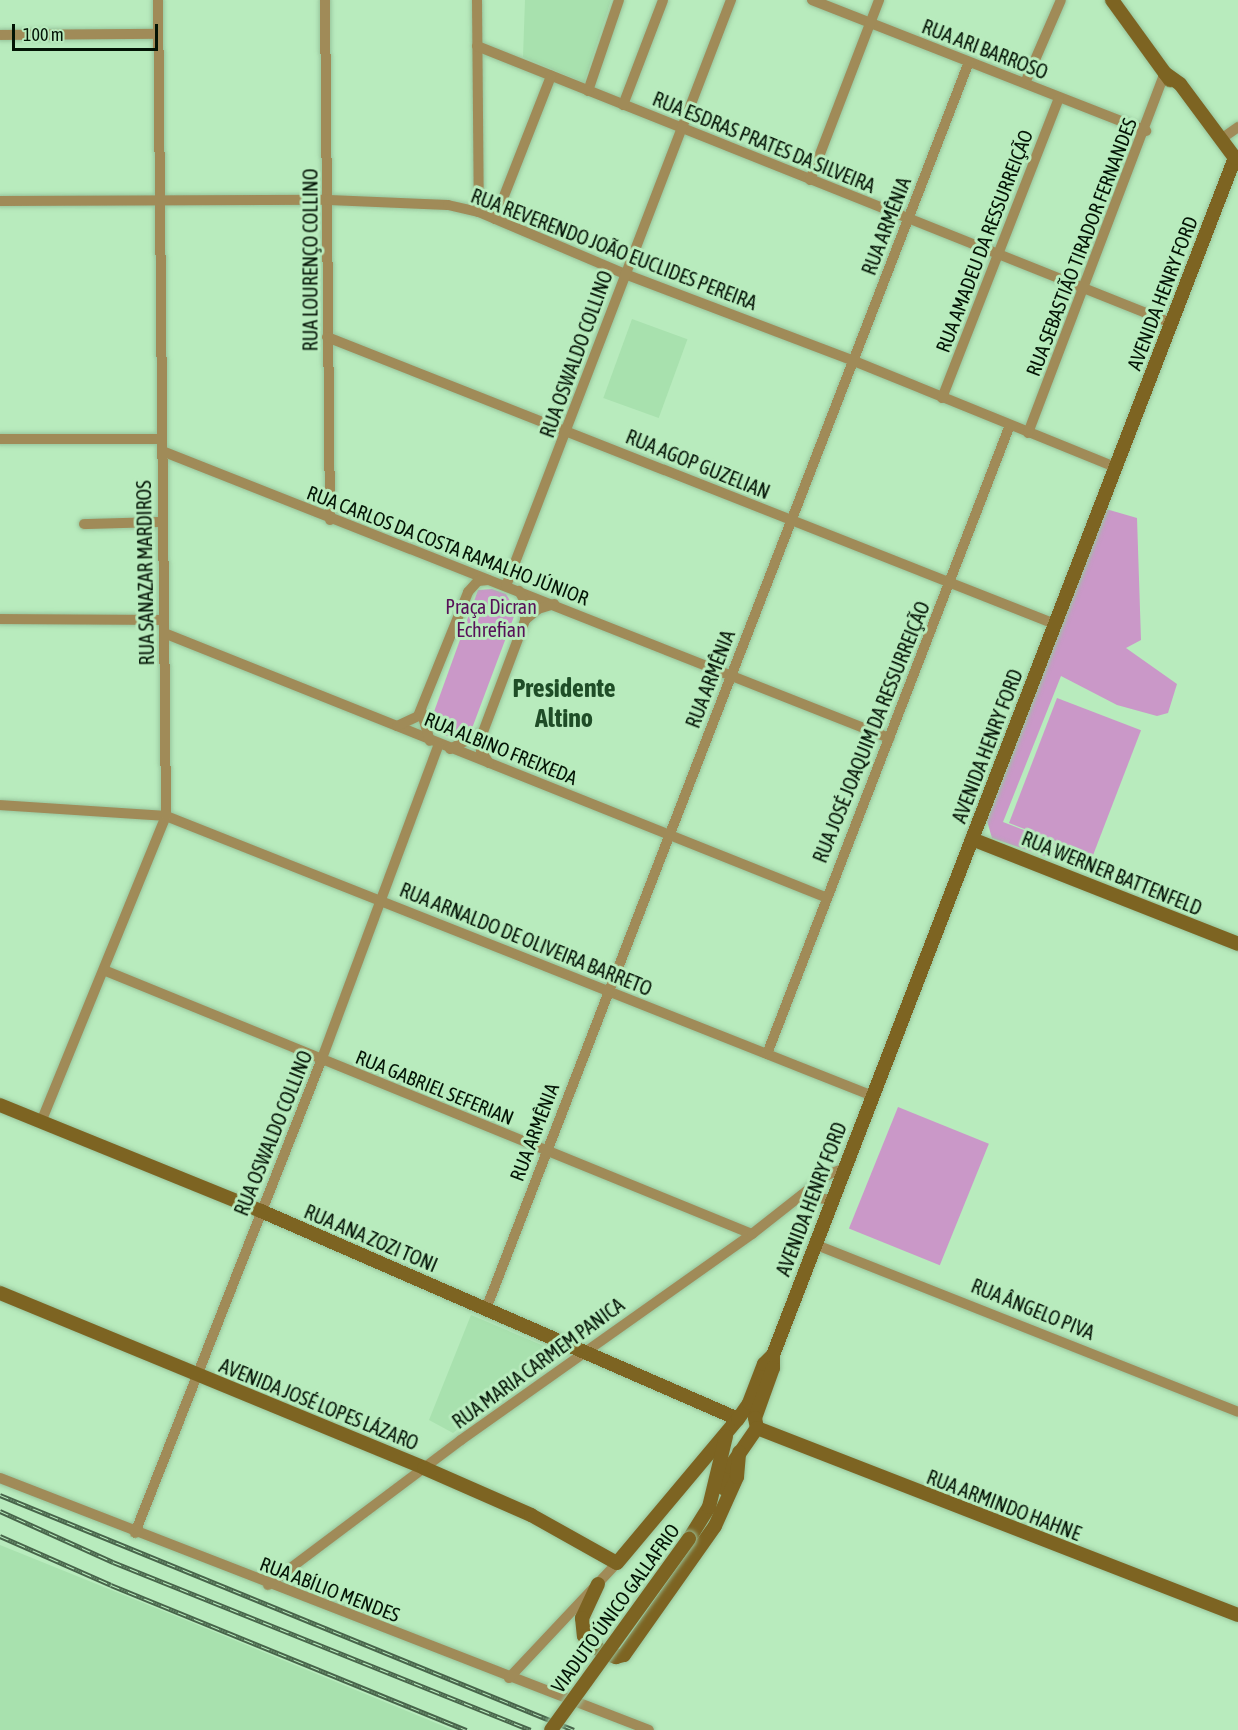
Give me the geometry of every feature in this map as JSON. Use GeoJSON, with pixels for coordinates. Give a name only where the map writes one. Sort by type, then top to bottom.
{"type":"FeatureCollection","features":[{"type":"Feature","properties":{"kind":"main road"},"geometry":{"type":"LineString","coordinates":[[1112,0],[1166,73],[1235,159]]}},
{"type":"Feature","properties":{"kind":"main road"},"geometry":{"type":"LineString","coordinates":[[1166,73],[1180,84],[1235,159]]}},
{"type":"Feature","properties":{"kind":"main road","name":"AVENIDA HENRY FORD"},"geometry":{"type":"LineString","coordinates":[[617,1563],[732,1426],[749,1403],[764,1364],[772,1355],[830,1200],[873,1096],[1235,159]]}},
{"type":"Feature","properties":{"kind":"main road","name":"RUA WERNER BATTENFELD"},"geometry":{"type":"LineString","coordinates":[[972,839],[1238,944]]}},
{"type":"Feature","properties":{"kind":"main road","name":"RUA ANA ZOZI TONI"},"geometry":{"type":"LineString","coordinates":[[0,1106],[261,1212],[584,1351],[723,1413],[732,1426]]}},
{"type":"Feature","properties":{"kind":"main road","name":"AVENIDA JOSÉ LOPES LÁZARO"},"geometry":{"type":"LineString","coordinates":[[0,1293],[197,1377],[424,1467],[531,1515],[617,1563]]}},
{"type":"Feature","properties":{"kind":"main road","name":"AVENIDA HENRY FORD"},"geometry":{"type":"LineString","coordinates":[[757,1428],[754,1418],[773,1368],[772,1355]]}},
{"type":"Feature","properties":{"kind":"main road"},"geometry":{"type":"LineString","coordinates":[[598,1584],[582,1618],[584,1636],[602,1652],[616,1657],[624,1655],[715,1526],[737,1477],[744,1426],[732,1426]]}},
{"type":"Feature","properties":{"kind":"main road","name":"VIADUTO ÚNICO GALLAFRIO"},"geometry":{"type":"LineString","coordinates":[[551,1730],[689,1539],[709,1507],[732,1426]]}},
{"type":"Feature","properties":{"kind":"main road","name":"VIADUTO ÚNICO GALLAFRIO"},"geometry":{"type":"LineString","coordinates":[[709,1507],[717,1501],[741,1449],[757,1428]]}},
{"type":"Feature","properties":{"kind":"main road","name":"RUA ARMINDO HAHNE"},"geometry":{"type":"LineString","coordinates":[[757,1428],[1238,1615]]}},
{"type":"Feature","properties":{"kind":"street","name":"RUA SANAZAR MARDIROS"},"geometry":{"type":"LineString","coordinates":[[41,1122],[106,971],[166,816],[158,0]]}},
{"type":"Feature","properties":{"kind":"street","name":"RUA LOURENÇO COLLINO"},"geometry":{"type":"LineString","coordinates":[[325,0],[329,200],[327,337],[330,520]]}},
{"type":"Feature","properties":{"kind":"street"},"geometry":{"type":"LineString","coordinates":[[477,0],[479,212]]}},
{"type":"Feature","properties":{"kind":"street"},"geometry":{"type":"LineString","coordinates":[[588,91],[619,0]]}},
{"type":"Feature","properties":{"kind":"street"},"geometry":{"type":"LineString","coordinates":[[623,105],[663,0]]}},
{"type":"Feature","properties":{"kind":"street","name":"RUA OSWALDO COLLINO"},"geometry":{"type":"LineString","coordinates":[[506,586],[731,0]]}},
{"type":"Feature","properties":{"kind":"street","name":"RUA ARI BARROSO"},"geometry":{"type":"LineString","coordinates":[[812,0],[1146,131]]}},
{"type":"Feature","properties":{"kind":"street"},"geometry":{"type":"LineString","coordinates":[[810,180],[879,0]]}},
{"type":"Feature","properties":{"kind":"street"},"geometry":{"type":"LineString","coordinates":[[1025,83],[1061,0]]}},
{"type":"Feature","properties":{"kind":"street"},"geometry":{"type":"LineString","coordinates":[[0,35],[158,34]]}},
{"type":"Feature","properties":{"kind":"street","name":"RUA ESDRAS PRATES DA SILVEIRA"},"geometry":{"type":"LineString","coordinates":[[477,46],[997,256],[1171,323]]}},
{"type":"Feature","properties":{"kind":"street","name":"RUA ARMÊNIA"},"geometry":{"type":"LineString","coordinates":[[486,1309],[545,1150],[969,62]]}},
{"type":"Feature","properties":{"kind":"street","name":"RUA SEBASTIÃO TIRADOR FERNANDES"},"geometry":{"type":"LineString","coordinates":[[1028,433],[1146,131],[1166,73]]}},
{"type":"Feature","properties":{"kind":"street"},"geometry":{"type":"LineString","coordinates":[[495,219],[551,76]]}},
{"type":"Feature","properties":{"kind":"street","name":"RUA AMADEU DA RESSURREIÇÃO"},"geometry":{"type":"LineString","coordinates":[[942,398],[1059,98]]}},
{"type":"Feature","properties":{"kind":"street"},"geometry":{"type":"LineString","coordinates":[[1221,139],[1238,127]]}},
{"type":"Feature","properties":{"kind":"street","name":"RUA REVERENDO JOÃO EUCLIDES PEREIRA"},"geometry":{"type":"LineString","coordinates":[[0,201],[428,202],[479,212],[625,274],[854,361],[1115,468]]}},
{"type":"Feature","properties":{"kind":"street","name":"RUA AGOP GUZELIAN"},"geometry":{"type":"LineString","coordinates":[[327,337],[1055,624]]}},
{"type":"Feature","properties":{"kind":"street","name":"RUA JOSÉ JOAQUIM DA RESSURREIÇÃO"},"geometry":{"type":"LineString","coordinates":[[767,1054],[825,897],[1010,425]]}},
{"type":"Feature","properties":{"kind":"street"},"geometry":{"type":"LineString","coordinates":[[0,439],[162,439]]}},
{"type":"Feature","properties":{"kind":"street","name":"RUA CARLOS DA COSTA RAMALHO JÚNIOR"},"geometry":{"type":"LineString","coordinates":[[162,451],[330,520],[554,604],[730,678],[889,738]]}},
{"type":"Feature","properties":{"kind":"street"},"geometry":{"type":"LineString","coordinates":[[84,524],[162,522]]}},
{"type":"Feature","properties":{"kind":"street"},"geometry":{"type":"LineString","coordinates":[[464,570],[468,592]]}},
{"type":"Feature","properties":{"kind":"street"},"geometry":{"type":"LineString","coordinates":[[397,726],[412,721],[421,710],[468,592],[477,581],[491,580]]}},
{"type":"Feature","properties":{"kind":"street"},"geometry":{"type":"LineString","coordinates":[[489,764],[481,752],[482,733],[525,620],[526,603],[519,591]]}},
{"type":"Feature","properties":{"kind":"street"},"geometry":{"type":"LineString","coordinates":[[525,620],[538,609],[554,604]]}},
{"type":"Feature","properties":{"kind":"street"},"geometry":{"type":"LineString","coordinates":[[0,619],[164,620]]}},
{"type":"Feature","properties":{"kind":"street","name":"RUA ALBINO FREIXEDA"},"geometry":{"type":"LineString","coordinates":[[164,633],[825,897]]}},
{"type":"Feature","properties":{"kind":"street"},"geometry":{"type":"LineString","coordinates":[[421,710],[434,742]]}},
{"type":"Feature","properties":{"kind":"street"},"geometry":{"type":"LineString","coordinates":[[450,749],[482,733]]}},
{"type":"Feature","properties":{"kind":"street","name":"RUA OSWALDO COLLINO"},"geometry":{"type":"LineString","coordinates":[[135,1533],[321,1060],[381,901],[434,742]]}},
{"type":"Feature","properties":{"kind":"street","name":"RUA ARNALDO DE OLIVEIRA BARRETO"},"geometry":{"type":"LineString","coordinates":[[0,805],[166,816],[873,1096]]}},
{"type":"Feature","properties":{"kind":"street","name":"RUA GABRIEL SEFERIAN"},"geometry":{"type":"LineString","coordinates":[[106,971],[752,1234]]}},
{"type":"Feature","properties":{"kind":"street","name":"RUA MARIA CARMEM PANICA"},"geometry":{"type":"LineString","coordinates":[[268,1585],[424,1467],[584,1351],[752,1234],[827,1175],[843,1169]]}},
{"type":"Feature","properties":{"kind":"street"},"geometry":{"type":"LineString","coordinates":[[802,1195],[830,1200]]}},
{"type":"Feature","properties":{"kind":"street","name":"RUA ÂNGELO PIVA"},"geometry":{"type":"LineString","coordinates":[[814,1244],[1238,1412]]}},
{"type":"Feature","properties":{"kind":"street","name":"RUA ABÍLIO MENDES"},"geometry":{"type":"LineString","coordinates":[[0,1478],[268,1585],[649,1730]]}},
{"type":"Feature","properties":{"kind":"street","name":"AVENIDA HENRY FORD"},"geometry":{"type":"LineString","coordinates":[[509,1678],[617,1563]]}},
{"type":"Feature","properties":{"kind":"shaded area"},"geometry":{"type":"Polygon","coordinates":[[[525,0],[611,0],[584,83],[523,57],[525,0]]]}},
{"type":"Feature","properties":{"kind":"shaded area"},"geometry":{"type":"Polygon","coordinates":[[[632,319],[687,339],[659,418],[603,398],[632,319]]]}},
{"type":"Feature","properties":{"kind":"shaded area"},"geometry":{"type":"Polygon","coordinates":[[[471,1315],[558,1352],[453,1433],[429,1420],[471,1315]]]}},
{"type":"Feature","properties":{"kind":"shaded area"},"geometry":{"type":"Polygon","coordinates":[[[0,1545],[183,1619],[453,1730],[0,1730],[0,1545]]]}},
{"type":"Feature","properties":{"kind":"green space"},"geometry":{"type":"Polygon","coordinates":[[[1106,509],[1137,518],[1141,640],[1126,648],[1177,684],[1168,713],[1157,716],[1117,705],[1061,676],[1003,822],[1106,862],[1099,875],[992,838],[987,821],[1106,509]]]}},
{"type":"Feature","properties":{"kind":"green space","name":"Praça Dicran Echrefian"},"geometry":{"type":"Polygon","coordinates":[[[492,589],[506,594],[516,611],[471,731],[461,737],[446,736],[431,720],[478,590],[492,589]]]}},
{"type":"Feature","properties":{"kind":"green space"},"geometry":{"type":"Polygon","coordinates":[[[1057,698],[1141,730],[1093,855],[1009,823],[1057,698]]]}},
{"type":"Feature","properties":{"kind":"green space"},"geometry":{"type":"Polygon","coordinates":[[[898,1107],[989,1144],[940,1265],[849,1228],[898,1107]]]}},
{"type":"Feature","properties":{"kind":"railway"},"geometry":{"type":"LineString","coordinates":[[0,1495],[574,1730]]}},
{"type":"Feature","properties":{"kind":"railway"},"geometry":{"type":"LineString","coordinates":[[0,1511],[113,1562],[530,1730]]}},
{"type":"Feature","properties":{"kind":"railway"},"geometry":{"type":"LineString","coordinates":[[0,1536],[111,1585],[467,1730]]}},
{"type":"Feature","properties":{"kind":"district","name":"Presidente Altino"},"geometry":{"type":"Point","coordinates":[564,704]}}]}
